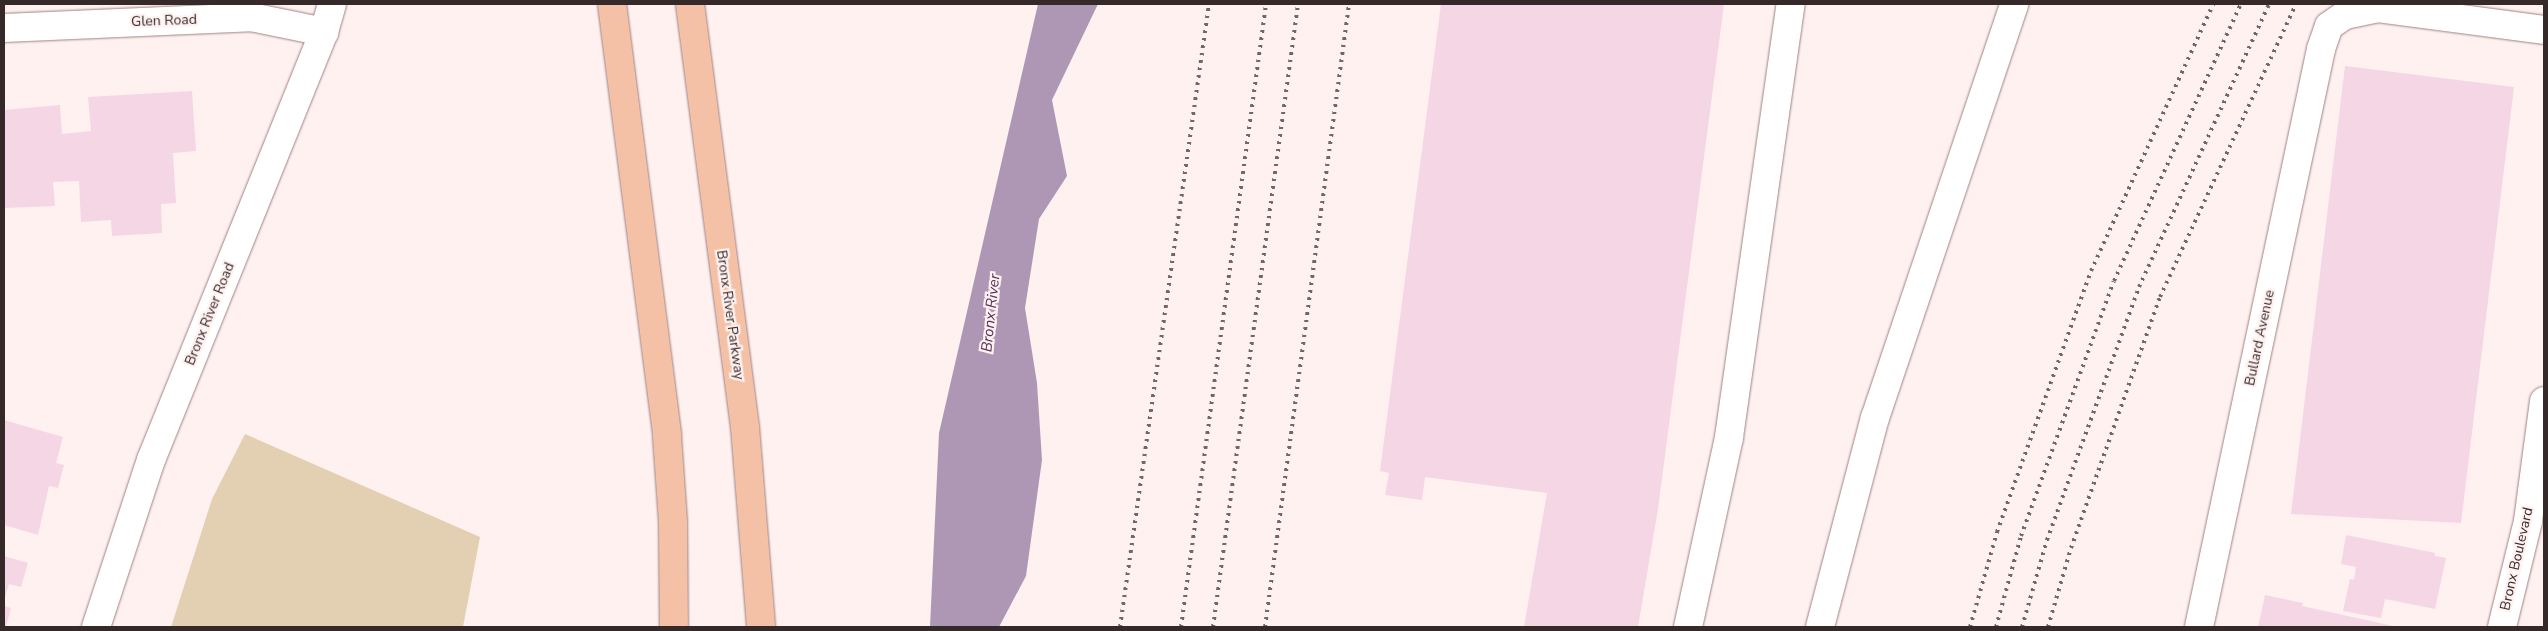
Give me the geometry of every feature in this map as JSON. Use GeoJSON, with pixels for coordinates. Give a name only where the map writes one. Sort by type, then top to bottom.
{"type":"FeatureCollection","features":[{"type":"Feature","properties":{"kind":"highway"},"geometry":{"type":"LineString","coordinates":[[612,4],[667,436],[673,522],[674,627]]}},
{"type":"Feature","properties":{"kind":"highway","name":"Bronx River Parkway"},"geometry":{"type":"LineString","coordinates":[[690,4],[745,427],[761,627]]}},
{"type":"Feature","properties":{"kind":"street","name":"Bronx River Road"},"geometry":{"type":"LineString","coordinates":[[96,627],[152,460],[324,32],[332,4]]}},
{"type":"Feature","properties":{"kind":"street"},"geometry":{"type":"LineString","coordinates":[[1688,627],[1729,437],[1791,4]]}},
{"type":"Feature","properties":{"kind":"street"},"geometry":{"type":"LineString","coordinates":[[1820,627],[1875,418],[2014,4]]}},
{"type":"Feature","properties":{"kind":"street","name":"Bullard Avenue"},"geometry":{"type":"LineString","coordinates":[[2199,627],[2321,49],[2329,26],[2345,15],[2378,8],[2544,30]]}},
{"type":"Feature","properties":{"kind":"street","name":"Glen Road"},"geometry":{"type":"LineString","coordinates":[[4,28],[251,17],[324,32]]}},
{"type":"Feature","properties":{"kind":"street","name":"Bronx Boulevard"},"geometry":{"type":"LineString","coordinates":[[2502,627],[2528,521],[2544,401]]}},
{"type":"Feature","properties":{"kind":"shaded area"},"geometry":{"type":"Polygon","coordinates":[[[245,434],[480,537],[463,627],[171,627],[212,499],[245,434]]]}},
{"type":"Feature","properties":{"kind":"water","name":"Bronx River"},"geometry":{"type":"Polygon","coordinates":[[[1038,4],[1098,4],[1052,100],[1067,176],[1039,219],[1025,308],[1037,383],[1042,460],[1026,576],[999,627],[930,627],[939,433],[1038,4]]]}},
{"type":"Feature","properties":{"kind":"building"},"geometry":{"type":"Polygon","coordinates":[[[1441,4],[1724,4],[1658,509],[1638,627],[1524,627],[1547,493],[1425,477],[1422,500],[1385,495],[1389,473],[1380,471],[1441,4]]]}},
{"type":"Feature","properties":{"kind":"building"},"geometry":{"type":"Polygon","coordinates":[[[2345,66],[2514,87],[2461,523],[2291,514],[2345,66]]]}},
{"type":"Feature","properties":{"kind":"building"},"geometry":{"type":"Polygon","coordinates":[[[192,91],[196,151],[173,153],[176,203],[161,204],[162,233],[112,236],[111,220],[81,222],[79,181],[53,182],[55,206],[4,208],[4,110],[60,105],[62,134],[91,131],[88,97],[192,91]]]}},
{"type":"Feature","properties":{"kind":"building"},"geometry":{"type":"Polygon","coordinates":[[[4,420],[63,437],[56,463],[64,465],[58,488],[49,486],[38,535],[4,525],[4,420]]]}},
{"type":"Feature","properties":{"kind":"building"},"geometry":{"type":"Polygon","coordinates":[[[2346,535],[2435,553],[2435,556],[2446,558],[2435,609],[2385,599],[2381,618],[2343,611],[2350,579],[2354,580],[2356,567],[2341,564],[2346,535]]]}},
{"type":"Feature","properties":{"kind":"building"},"geometry":{"type":"Polygon","coordinates":[[[4,556],[28,563],[21,587],[9,584],[4,601],[4,556]]]}},
{"type":"Feature","properties":{"kind":"building"},"geometry":{"type":"Polygon","coordinates":[[[2265,595],[2303,603],[2302,606],[2398,627],[2258,627],[2265,595]]]}},
{"type":"Feature","properties":{"kind":"building"},"geometry":{"type":"Polygon","coordinates":[[[4,606],[11,608],[6,627],[4,627],[4,606]]]}},
{"type":"Feature","properties":{"kind":"railway"},"geometry":{"type":"LineString","coordinates":[[1120,627],[1209,4]]}},
{"type":"Feature","properties":{"kind":"railway"},"geometry":{"type":"LineString","coordinates":[[1181,627],[1266,4]]}},
{"type":"Feature","properties":{"kind":"railway"},"geometry":{"type":"LineString","coordinates":[[1213,627],[1298,4]]}},
{"type":"Feature","properties":{"kind":"railway"},"geometry":{"type":"LineString","coordinates":[[1265,627],[1349,4]]}},
{"type":"Feature","properties":{"kind":"railway"},"geometry":{"type":"LineString","coordinates":[[1970,627],[1997,532],[2091,271],[2213,4]]}},
{"type":"Feature","properties":{"kind":"railway"},"geometry":{"type":"LineString","coordinates":[[1996,627],[2021,536],[2114,281],[2241,4]]}},
{"type":"Feature","properties":{"kind":"railway"},"geometry":{"type":"LineString","coordinates":[[2022,627],[2047,540],[2139,287],[2269,4]]}},
{"type":"Feature","properties":{"kind":"railway"},"geometry":{"type":"LineString","coordinates":[[2048,627],[2071,548],[2160,297],[2296,4]]}}]}
